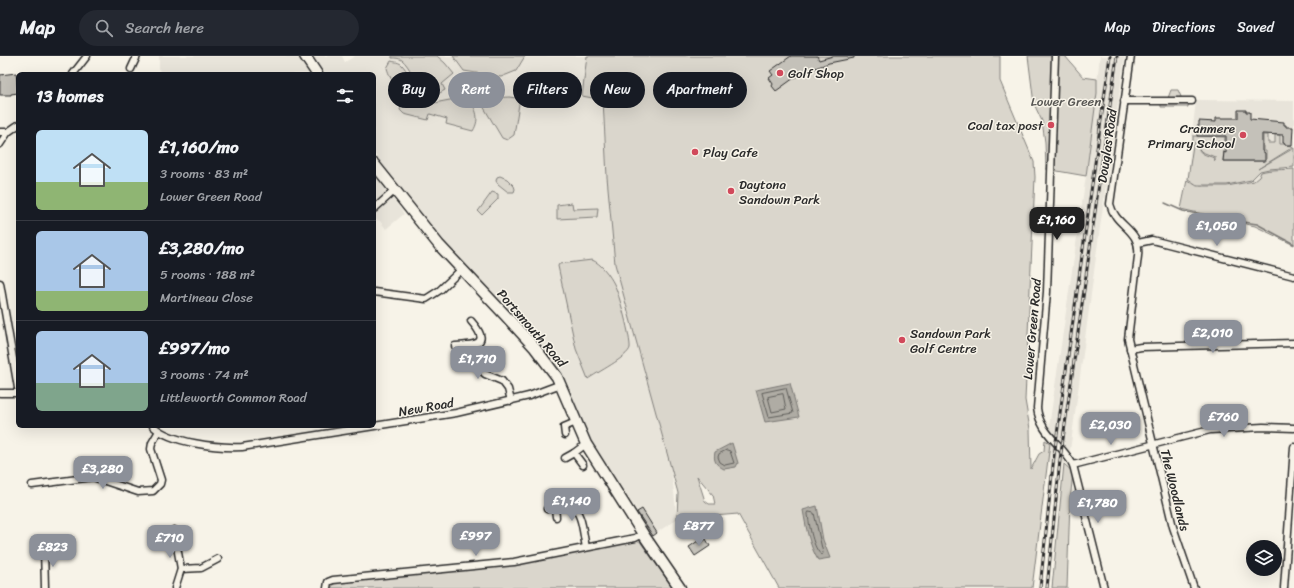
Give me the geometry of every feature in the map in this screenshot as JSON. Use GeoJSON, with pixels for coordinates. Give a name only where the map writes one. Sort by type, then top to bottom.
{"type":"FeatureCollection","features":[{"type":"Feature","properties":{"kind":"main road"},"geometry":{"type":"LineString","coordinates":[[299,56],[309,72]]}},
{"type":"Feature","properties":{"kind":"main road"},"geometry":{"type":"LineString","coordinates":[[305,56],[316,72]]}},
{"type":"Feature","properties":{"kind":"main road","name":"Portsmouth Road"},"geometry":{"type":"LineString","coordinates":[[376,167],[394,191],[462,269],[535,348],[561,384],[586,444],[643,534],[680,588]]}},
{"type":"Feature","properties":{"kind":"street"},"geometry":{"type":"LineString","coordinates":[[75,72],[88,56]]}},
{"type":"Feature","properties":{"kind":"street"},"geometry":{"type":"LineString","coordinates":[[131,69],[137,56]]}},
{"type":"Feature","properties":{"kind":"street","name":"Lower Green Road"},"geometry":{"type":"LineString","coordinates":[[1055,56],[1047,292],[1037,408],[1038,416],[1043,428],[1074,465],[1104,588]]}},
{"type":"Feature","properties":{"kind":"street","name":"Douglas Road"},"geometry":{"type":"LineString","coordinates":[[1131,56],[1110,204],[1114,216],[1133,233],[1138,243]]}},
{"type":"Feature","properties":{"kind":"street"},"geometry":{"type":"LineString","coordinates":[[1124,101],[1192,102]]}},
{"type":"Feature","properties":{"kind":"street"},"geometry":{"type":"LineString","coordinates":[[0,144],[8,132],[16,126]]}},
{"type":"Feature","properties":{"kind":"street"},"geometry":{"type":"LineString","coordinates":[[0,132],[8,132]]}},
{"type":"Feature","properties":{"kind":"street"},"geometry":{"type":"LineString","coordinates":[[376,207],[394,191]]}},
{"type":"Feature","properties":{"kind":"street"},"geometry":{"type":"LineString","coordinates":[[1294,276],[1152,240],[1138,243],[1138,256],[1127,334],[1130,349],[1141,347],[1294,343]]}},
{"type":"Feature","properties":{"kind":"street"},"geometry":{"type":"LineString","coordinates":[[376,292],[426,299],[440,290],[462,269]]}},
{"type":"Feature","properties":{"kind":"street"},"geometry":{"type":"LineString","coordinates":[[0,283],[16,376]]}},
{"type":"Feature","properties":{"kind":"street"},"geometry":{"type":"LineString","coordinates":[[455,346],[471,345],[480,341],[482,338],[478,329],[471,321]]}},
{"type":"Feature","properties":{"kind":"street"},"geometry":{"type":"LineString","coordinates":[[471,345],[477,364],[485,374],[496,378],[506,386],[511,400]]}},
{"type":"Feature","properties":{"kind":"street","name":"The Woodlands"},"geometry":{"type":"LineString","coordinates":[[1130,349],[1176,540],[1194,588]]}},
{"type":"Feature","properties":{"kind":"street"},"geometry":{"type":"LineString","coordinates":[[470,366],[477,364]]}},
{"type":"Feature","properties":{"kind":"street","name":"New Road"},"geometry":{"type":"LineString","coordinates":[[376,426],[422,419],[511,400],[538,393],[561,384]]}},
{"type":"Feature","properties":{"kind":"street"},"geometry":{"type":"LineString","coordinates":[[0,393],[16,393]]}},
{"type":"Feature","properties":{"kind":"street"},"geometry":{"type":"LineString","coordinates":[[565,434],[564,427],[576,422]]}},
{"type":"Feature","properties":{"kind":"street"},"geometry":{"type":"LineString","coordinates":[[1074,465],[1210,430],[1263,427],[1294,428]]}},
{"type":"Feature","properties":{"kind":"street","name":"New Road"},"geometry":{"type":"LineString","coordinates":[[155,428],[171,436],[214,446],[242,447],[364,428]]}},
{"type":"Feature","properties":{"kind":"street"},"geometry":{"type":"LineString","coordinates":[[32,484],[93,477],[138,492],[153,491],[160,484],[161,480],[151,449],[159,431]]}},
{"type":"Feature","properties":{"kind":"street"},"geometry":{"type":"LineString","coordinates":[[565,458],[586,444]]}},
{"type":"Feature","properties":{"kind":"street"},"geometry":{"type":"LineString","coordinates":[[1284,588],[1294,447]]}},
{"type":"Feature","properties":{"kind":"street"},"geometry":{"type":"LineString","coordinates":[[574,452],[583,464]]}},
{"type":"Feature","properties":{"kind":"street"},"geometry":{"type":"LineString","coordinates":[[38,477],[39,484]]}},
{"type":"Feature","properties":{"kind":"street"},"geometry":{"type":"LineString","coordinates":[[547,509],[569,506],[574,508],[578,513],[586,547]]}},
{"type":"Feature","properties":{"kind":"street"},"geometry":{"type":"LineString","coordinates":[[555,508],[556,517]]}},
{"type":"Feature","properties":{"kind":"street"},"geometry":{"type":"LineString","coordinates":[[174,530],[181,569],[175,588]]}},
{"type":"Feature","properties":{"kind":"street"},"geometry":{"type":"LineString","coordinates":[[327,588],[328,582],[333,580],[514,562],[635,538],[643,534]]}},
{"type":"Feature","properties":{"kind":"street"},"geometry":{"type":"LineString","coordinates":[[44,547],[45,588]]}},
{"type":"Feature","properties":{"kind":"street"},"geometry":{"type":"LineString","coordinates":[[181,569],[196,569],[218,560]]}},
{"type":"Feature","properties":{"kind":"shaded area"},"geometry":{"type":"Polygon","coordinates":[[[159,56],[342,56],[345,62],[355,56],[599,56],[600,72],[590,72],[590,108],[602,108],[615,264],[671,466],[677,519],[653,535],[593,444],[578,414],[570,388],[561,372],[525,327],[443,243],[418,213],[376,156],[376,72],[160,72],[159,56]]]}},
{"type":"Feature","properties":{"kind":"shaded area"},"geometry":{"type":"Polygon","coordinates":[[[1100,56],[1125,56],[1070,451],[1064,464],[1044,461],[1086,176],[1100,56]]]}},
{"type":"Feature","properties":{"kind":"shaded area","name":"Cranmere Primary School"},"geometry":{"type":"Polygon","coordinates":[[[1196,100],[1294,101],[1294,213],[1259,177],[1254,181],[1227,186],[1197,186],[1187,180],[1196,100]]]}},
{"type":"Feature","properties":{"kind":"shaded area"},"geometry":{"type":"Polygon","coordinates":[[[376,176],[404,214],[386,229],[380,221],[376,220],[376,176]]]}},
{"type":"Feature","properties":{"kind":"green space"},"geometry":{"type":"Polygon","coordinates":[[[392,56],[437,56],[452,72],[448,72],[448,79],[442,84],[445,90],[440,93],[440,72],[411,72],[405,62],[398,58],[392,58],[392,56]]]}},
{"type":"Feature","properties":{"kind":"green space"},"geometry":{"type":"Polygon","coordinates":[[[453,56],[525,56],[516,71],[505,75],[505,72],[464,71],[453,56]]]}},
{"type":"Feature","properties":{"kind":"green space"},"geometry":{"type":"Polygon","coordinates":[[[587,56],[1000,56],[1000,81],[1034,162],[1035,177],[1025,400],[1030,429],[1031,469],[1039,454],[1044,451],[1045,440],[1050,443],[1032,588],[779,588],[738,514],[677,519],[678,493],[615,264],[607,177],[603,108],[645,108],[645,72],[590,72],[590,98],[582,96],[587,56]],[[697,476],[705,501],[709,504],[715,504],[713,495],[697,476]]]}},
{"type":"Feature","properties":{"kind":"green space","name":"Lower Green"},"geometry":{"type":"Polygon","coordinates":[[[1028,56],[1065,56],[1083,77],[1097,79],[1097,93],[1086,176],[1046,169],[1045,142],[1042,121],[1034,104],[1028,56]]]}},
{"type":"Feature","properties":{"kind":"green space"},"geometry":{"type":"Polygon","coordinates":[[[391,61],[400,63],[407,72],[389,72],[387,68],[391,61]]]}},
{"type":"Feature","properties":{"kind":"green space"},"geometry":{"type":"Polygon","coordinates":[[[1171,90],[1178,90],[1182,99],[1188,103],[1188,107],[1161,107],[1161,99],[1168,98],[1171,90]]]}},
{"type":"Feature","properties":{"kind":"green space"},"geometry":{"type":"Polygon","coordinates":[[[505,97],[513,98],[513,108],[518,108],[514,135],[507,140],[502,138],[484,108],[505,108],[505,97]]]}},
{"type":"Feature","properties":{"kind":"green space"},"geometry":{"type":"Polygon","coordinates":[[[448,100],[448,108],[474,108],[477,121],[473,131],[446,124],[447,119],[430,114],[428,120],[404,114],[400,110],[401,108],[440,108],[440,102],[448,100]]]}},
{"type":"Feature","properties":{"kind":"green space"},"geometry":{"type":"Polygon","coordinates":[[[1263,135],[1268,135],[1268,143],[1275,143],[1275,135],[1280,135],[1280,144],[1293,147],[1258,169],[1294,148],[1294,167],[1260,171],[1251,180],[1227,185],[1197,185],[1188,179],[1193,145],[1197,145],[1198,148],[1199,146],[1198,143],[1193,143],[1193,136],[1225,137],[1223,161],[1266,161],[1266,151],[1263,151],[1263,135]],[[1198,148],[1201,152],[1214,158],[1215,161],[1215,157],[1202,152],[1198,148]]]}},
{"type":"Feature","properties":{"kind":"green space"},"geometry":{"type":"Polygon","coordinates":[[[1294,169],[1294,245],[1255,226],[1181,209],[1187,180],[1197,186],[1227,186],[1254,181],[1259,177],[1261,172],[1294,169]]]}},
{"type":"Feature","properties":{"kind":"green space"},"geometry":{"type":"Polygon","coordinates":[[[500,176],[507,179],[514,186],[514,192],[508,192],[498,184],[496,181],[497,177],[500,176]]]}},
{"type":"Feature","properties":{"kind":"green space"},"geometry":{"type":"Polygon","coordinates":[[[492,192],[498,194],[498,199],[482,215],[478,211],[492,192]]]}},
{"type":"Feature","properties":{"kind":"green space"},"geometry":{"type":"Polygon","coordinates":[[[572,203],[573,209],[598,208],[597,217],[557,219],[557,205],[572,203]]]}},
{"type":"Feature","properties":{"kind":"green space"},"geometry":{"type":"Polygon","coordinates":[[[592,260],[605,270],[616,289],[627,326],[630,348],[624,356],[588,379],[576,349],[558,266],[559,264],[592,260]]]}},
{"type":"Feature","properties":{"kind":"green space"},"geometry":{"type":"Polygon","coordinates":[[[1064,464],[1073,472],[1070,501],[1067,588],[1052,588],[1064,464]]]}},
{"type":"Feature","properties":{"kind":"green space"},"geometry":{"type":"Polygon","coordinates":[[[639,540],[673,588],[331,588],[338,582],[516,565],[639,540]]]}},
{"type":"Feature","properties":{"kind":"water"},"geometry":{"type":"Polygon","coordinates":[[[790,383],[799,417],[765,422],[756,390],[790,383]]]}},
{"type":"Feature","properties":{"kind":"water"},"geometry":{"type":"Polygon","coordinates":[[[732,443],[738,463],[736,467],[724,469],[716,462],[714,458],[715,452],[732,443]]]}},
{"type":"Feature","properties":{"kind":"water"},"geometry":{"type":"Polygon","coordinates":[[[817,506],[823,540],[830,558],[818,560],[810,542],[803,510],[817,506]]]}},
{"type":"Feature","properties":{"kind":"building"},"geometry":{"type":"Polygon","coordinates":[[[791,56],[817,56],[819,60],[833,56],[854,56],[854,58],[829,63],[810,70],[794,78],[776,91],[769,78],[773,75],[770,71],[791,56]]]}},
{"type":"Feature","properties":{"kind":"building"},"geometry":{"type":"Polygon","coordinates":[[[16,73],[16,93],[0,95],[0,75],[16,73]]]}},
{"type":"Feature","properties":{"kind":"building","name":"Cranmere Primary School"},"geometry":{"type":"Polygon","coordinates":[[[1238,110],[1246,110],[1246,112],[1250,112],[1250,119],[1284,122],[1286,127],[1293,127],[1292,145],[1285,145],[1285,143],[1283,143],[1283,135],[1262,134],[1262,151],[1265,153],[1265,161],[1223,161],[1224,152],[1226,153],[1226,136],[1197,136],[1197,126],[1199,126],[1199,121],[1216,122],[1216,118],[1238,118],[1238,110]]]}},
{"type":"Feature","properties":{"kind":"building"},"geometry":{"type":"Polygon","coordinates":[[[642,509],[657,533],[653,536],[637,512],[642,509]]]}},
{"type":"Feature","properties":{"kind":"building"},"geometry":{"type":"Polygon","coordinates":[[[706,539],[710,546],[695,556],[689,547],[698,541],[699,543],[706,539]]]}},
{"type":"Feature","properties":{"kind":"waterway"},"geometry":{"type":"LineString","coordinates":[[1165,203],[1183,211],[1257,224],[1294,244]]}},
{"type":"Feature","properties":{"kind":"railway"},"geometry":{"type":"LineString","coordinates":[[1040,588],[1054,456],[1110,56]]}},
{"type":"Feature","properties":{"kind":"railway"},"geometry":{"type":"LineString","coordinates":[[1047,588],[1060,460],[1117,56]]}},
{"type":"Feature","properties":{"kind":"place","name":"Golf Shop"},"geometry":{"type":"Point","coordinates":[780,73]}},
{"type":"Feature","properties":{"kind":"place","name":"Coal tax post"},"geometry":{"type":"Point","coordinates":[1051,125]}},
{"type":"Feature","properties":{"kind":"place","name":"Cranmere Primary School"},"geometry":{"type":"Point","coordinates":[1243,135]}},
{"type":"Feature","properties":{"kind":"place","name":"Play Cafe"},"geometry":{"type":"Point","coordinates":[695,152]}},
{"type":"Feature","properties":{"kind":"place","name":"Daytona Sandown Park"},"geometry":{"type":"Point","coordinates":[731,191]}},
{"type":"Feature","properties":{"kind":"place","name":"Sandown Park Golf Centre"},"geometry":{"type":"Point","coordinates":[902,340]}}]}
